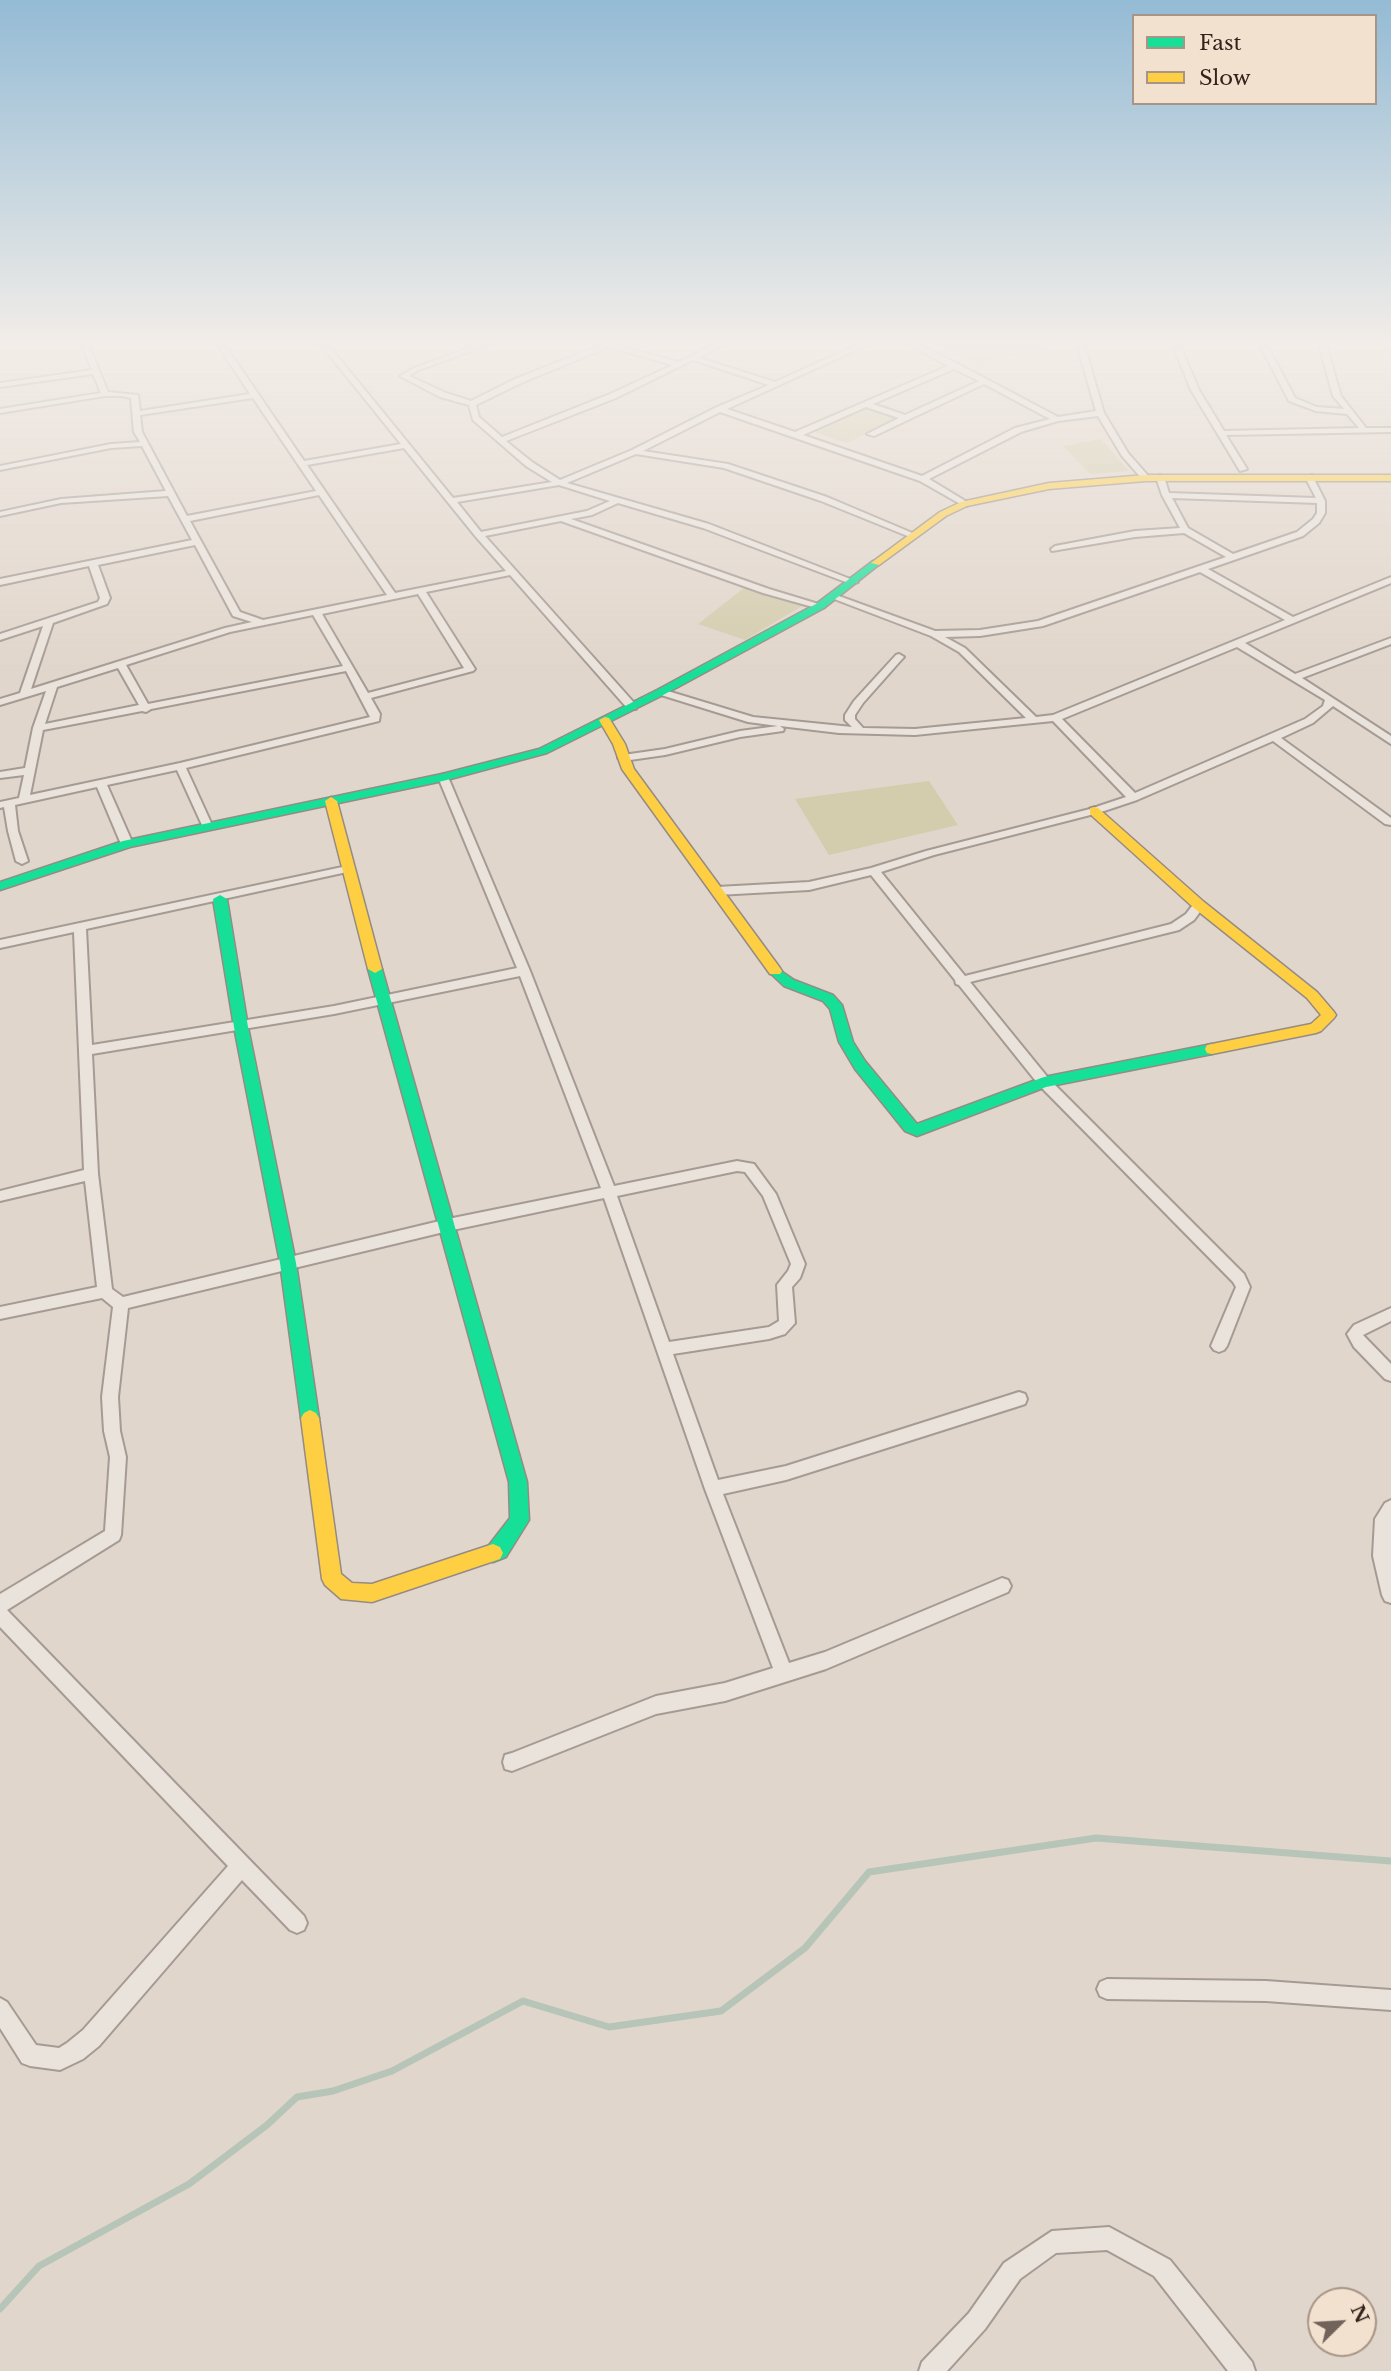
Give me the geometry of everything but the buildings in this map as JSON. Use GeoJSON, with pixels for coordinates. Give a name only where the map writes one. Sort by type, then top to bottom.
{"type":"FeatureCollection","features":[{"type":"Feature","properties":{"kind":"street"},"geometry":{"type":"LineString","coordinates":[[0,468],[83,452]]}},
{"type":"Feature","properties":{"kind":"street"},"geometry":{"type":"LineString","coordinates":[[149,452],[236,614],[264,623]]}},
{"type":"Feature","properties":{"kind":"street"},"geometry":{"type":"LineString","coordinates":[[293,452],[393,597]]}},
{"type":"Feature","properties":{"kind":"street"},"geometry":{"type":"LineString","coordinates":[[301,464],[369,452]]}},
{"type":"Feature","properties":{"kind":"street"},"geometry":{"type":"LineString","coordinates":[[411,452],[480,535],[632,707]]}},
{"type":"Feature","properties":{"kind":"street"},"geometry":{"type":"LineString","coordinates":[[515,452],[559,483],[706,526],[854,582]]}},
{"type":"Feature","properties":{"kind":"street"},"geometry":{"type":"LineString","coordinates":[[452,501],[559,483],[635,452],[724,466],[824,499],[913,535]]}},
{"type":"Feature","properties":{"kind":"street"},"geometry":{"type":"LineString","coordinates":[[844,452],[923,479],[964,504]]}},
{"type":"Feature","properties":{"kind":"street"},"geometry":{"type":"LineString","coordinates":[[923,479],[976,452]]}},
{"type":"Feature","properties":{"kind":"street"},"geometry":{"type":"LineString","coordinates":[[1124,452],[1153,478],[1166,495],[1185,530],[1234,558]]}},
{"type":"Feature","properties":{"kind":"street"},"geometry":{"type":"LineString","coordinates":[[1232,452],[1243,469]]}},
{"type":"Feature","properties":{"kind":"street"},"geometry":{"type":"LineString","coordinates":[[934,634],[1024,628],[1300,534],[1316,521],[1321,513],[1321,501],[1309,477]]}},
{"type":"Feature","properties":{"kind":"street"},"geometry":{"type":"LineString","coordinates":[[0,886],[127,844],[443,777],[543,751],[661,692],[827,601],[913,535],[943,514],[964,504],[1037,488],[1153,478],[1391,478]]}},
{"type":"Feature","properties":{"kind":"street"},"geometry":{"type":"LineString","coordinates":[[0,514],[61,501],[171,492]]}},
{"type":"Feature","properties":{"kind":"street"},"geometry":{"type":"LineString","coordinates":[[185,519],[321,492]]}},
{"type":"Feature","properties":{"kind":"street"},"geometry":{"type":"LineString","coordinates":[[1166,495],[1321,501]]}},
{"type":"Feature","properties":{"kind":"street"},"geometry":{"type":"LineString","coordinates":[[480,535],[589,513],[616,501]]}},
{"type":"Feature","properties":{"kind":"street"},"geometry":{"type":"LineString","coordinates":[[562,519],[766,591],[827,601],[934,634],[962,650],[1034,720]]}},
{"type":"Feature","properties":{"kind":"street"},"geometry":{"type":"LineString","coordinates":[[1055,549],[1135,534],[1185,530]]}},
{"type":"Feature","properties":{"kind":"street"},"geometry":{"type":"LineString","coordinates":[[0,582],[197,542]]}},
{"type":"Feature","properties":{"kind":"street"},"geometry":{"type":"LineString","coordinates":[[0,637],[102,604],[105,598],[93,564]]}},
{"type":"Feature","properties":{"kind":"street"},"geometry":{"type":"LineString","coordinates":[[1202,569],[1292,621]]}},
{"type":"Feature","properties":{"kind":"street"},"geometry":{"type":"LineString","coordinates":[[0,702],[228,631],[513,572]]}},
{"type":"Feature","properties":{"kind":"street"},"geometry":{"type":"LineString","coordinates":[[661,692],[752,720],[788,726],[861,731],[943,730],[1055,718],[1391,580]]}},
{"type":"Feature","properties":{"kind":"street"},"geometry":{"type":"LineString","coordinates":[[365,697],[470,669],[421,591]]}},
{"type":"Feature","properties":{"kind":"street"},"geometry":{"type":"LineString","coordinates":[[22,861],[5,804],[180,766],[375,719],[375,714],[316,612]]}},
{"type":"Feature","properties":{"kind":"street"},"geometry":{"type":"LineString","coordinates":[[228,631],[236,614]]}},
{"type":"Feature","properties":{"kind":"street"},"geometry":{"type":"LineString","coordinates":[[24,694],[49,623]]}},
{"type":"Feature","properties":{"kind":"street"},"geometry":{"type":"LineString","coordinates":[[962,650],[979,633]]}},
{"type":"Feature","properties":{"kind":"street"},"geometry":{"type":"LineString","coordinates":[[1295,677],[1391,641]]}},
{"type":"Feature","properties":{"kind":"street"},"geometry":{"type":"LineString","coordinates":[[1236,642],[1331,699],[1391,741]]}},
{"type":"Feature","properties":{"kind":"street"},"geometry":{"type":"LineString","coordinates":[[861,731],[850,720],[850,715],[859,701],[899,657]]}},
{"type":"Feature","properties":{"kind":"street"},"geometry":{"type":"LineString","coordinates":[[120,664],[146,709]]}},
{"type":"Feature","properties":{"kind":"street"},"geometry":{"type":"LineString","coordinates":[[38,728],[348,668]]}},
{"type":"Feature","properties":{"kind":"street"},"geometry":{"type":"LineString","coordinates":[[24,800],[38,728],[53,685]]}},
{"type":"Feature","properties":{"kind":"street"},"geometry":{"type":"LineString","coordinates":[[717,891],[809,886],[874,872],[930,853],[1094,811],[1133,798],[1274,737],[1325,710],[1331,699]]}},
{"type":"Feature","properties":{"kind":"street"},"geometry":{"type":"LineString","coordinates":[[1055,718],[1133,798]]}},
{"type":"Feature","properties":{"kind":"street"},"geometry":{"type":"LineString","coordinates":[[606,720],[628,769],[775,971],[789,983],[828,998],[837,1008],[846,1042],[860,1065],[911,1127],[924,1129],[1044,1082],[1316,1028],[1329,1015],[1312,995],[1199,905],[1094,811]]}},
{"type":"Feature","properties":{"kind":"street"},"geometry":{"type":"LineString","coordinates":[[623,758],[665,752],[788,726]]}},
{"type":"Feature","properties":{"kind":"street"},"geometry":{"type":"LineString","coordinates":[[1274,737],[1389,822]]}},
{"type":"Feature","properties":{"kind":"street"},"geometry":{"type":"LineString","coordinates":[[180,766],[207,825]]}},
{"type":"Feature","properties":{"kind":"street"},"geometry":{"type":"LineString","coordinates":[[0,775],[28,771]]}},
{"type":"Feature","properties":{"kind":"street"},"geometry":{"type":"LineString","coordinates":[[443,777],[524,971],[609,1192],[713,1489],[784,1672]]}},
{"type":"Feature","properties":{"kind":"street"},"geometry":{"type":"LineString","coordinates":[[101,784],[127,844]]}},
{"type":"Feature","properties":{"kind":"street"},"geometry":{"type":"LineString","coordinates":[[220,899],[241,1027],[288,1263],[332,1579],[348,1592],[372,1594],[499,1551],[520,1520],[518,1482],[347,869],[331,801]]}},
{"type":"Feature","properties":{"kind":"street"},"geometry":{"type":"LineString","coordinates":[[0,944],[220,899],[347,869]]}},
{"type":"Feature","properties":{"kind":"street"},"geometry":{"type":"LineString","coordinates":[[874,872],[1044,1082],[1239,1278],[1243,1287],[1219,1346]]}},
{"type":"Feature","properties":{"kind":"street"},"geometry":{"type":"LineString","coordinates":[[729,907],[741,891]]}},
{"type":"Feature","properties":{"kind":"street"},"geometry":{"type":"LineString","coordinates":[[960,981],[1175,927],[1190,917],[1199,905]]}},
{"type":"Feature","properties":{"kind":"street"},"geometry":{"type":"LineString","coordinates":[[80,927],[91,1174],[105,1291],[121,1304]]}},
{"type":"Feature","properties":{"kind":"street"},"geometry":{"type":"LineString","coordinates":[[84,1051],[241,1027],[524,971]]}},
{"type":"Feature","properties":{"kind":"street"},"geometry":{"type":"LineString","coordinates":[[121,1304],[448,1225],[737,1166],[748,1168],[769,1194],[798,1264],[795,1274],[784,1285],[787,1323],[780,1330],[663,1349]]}},
{"type":"Feature","properties":{"kind":"street"},"geometry":{"type":"LineString","coordinates":[[0,1196],[91,1174]]}},
{"type":"Feature","properties":{"kind":"street"},"geometry":{"type":"LineString","coordinates":[[0,1313],[105,1291]]}},
{"type":"Feature","properties":{"kind":"street"},"geometry":{"type":"LineString","coordinates":[[0,1604],[113,1535],[118,1457],[112,1430],[110,1397],[121,1304]]}},
{"type":"Feature","properties":{"kind":"street"},"geometry":{"type":"LineString","coordinates":[[1391,1314],[1359,1329],[1355,1334],[1359,1343],[1391,1374]]}},
{"type":"Feature","properties":{"kind":"street"},"geometry":{"type":"LineString","coordinates":[[713,1489],[786,1473],[1019,1399]]}},
{"type":"Feature","properties":{"kind":"street"},"geometry":{"type":"LineString","coordinates":[[1391,1508],[1383,1519],[1382,1556],[1391,1595]]}},
{"type":"Feature","properties":{"kind":"street"},"geometry":{"type":"LineString","coordinates":[[512,1762],[656,1705],[725,1692],[825,1660],[1002,1586]]}},
{"type":"Feature","properties":{"kind":"street"},"geometry":{"type":"LineString","coordinates":[[0,1615],[297,1923]]}},
{"type":"Feature","properties":{"kind":"street"},"geometry":{"type":"LineString","coordinates":[[0,2009],[30,2055],[60,2059],[75,2051],[91,2038],[241,1866]]}},
{"type":"Feature","properties":{"kind":"street"},"geometry":{"type":"LineString","coordinates":[[1107,1989],[1266,1991],[1391,2000]]}},
{"type":"Feature","properties":{"kind":"street"},"geometry":{"type":"LineString","coordinates":[[931,2371],[977,2321],[1012,2271],[1052,2242],[1109,2238],[1161,2268],[1243,2371]]}},
{"type":"Feature","properties":{"kind":"shaded area"},"geometry":{"type":"Polygon","coordinates":[[[1068,452],[1112,452],[1129,471],[1090,474],[1068,452]]]}},
{"type":"Feature","properties":{"kind":"shaded area"},"geometry":{"type":"Polygon","coordinates":[[[745,587],[802,606],[745,640],[698,624],[745,587]]]}},
{"type":"Feature","properties":{"kind":"shaded area"},"geometry":{"type":"Polygon","coordinates":[[[929,781],[958,825],[829,855],[795,799],[929,781]]]}},
{"type":"Feature","properties":{"kind":"waterway"},"geometry":{"type":"LineString","coordinates":[[0,2309],[39,2266],[189,2184],[267,2125],[297,2097],[333,2091],[392,2071],[523,2001],[609,2027],[721,2011],[805,1948],[869,1872],[1096,1838],[1391,1861]]}},
{"type":"Feature","properties":{"kind":"traffic: fast"},"geometry":{"type":"LineString","coordinates":[[0,886],[127,844],[443,777],[543,751],[661,692],[820,606],[876,563]]}},
{"type":"Feature","properties":{"kind":"traffic: fast"},"geometry":{"type":"LineString","coordinates":[[220,899],[241,1027],[288,1263],[310,1418]]}},
{"type":"Feature","properties":{"kind":"traffic: fast"},"geometry":{"type":"LineString","coordinates":[[375,969],[518,1482],[520,1520],[499,1551],[493,1553]]}},
{"type":"Feature","properties":{"kind":"traffic: fast"},"geometry":{"type":"LineString","coordinates":[[775,971],[789,983],[828,998],[837,1008],[846,1042],[860,1065],[910,1127],[917,1130],[1044,1082],[1212,1049]]}},
{"type":"Feature","properties":{"kind":"traffic: slow"},"geometry":{"type":"LineString","coordinates":[[876,563],[943,514],[964,504],[1049,486],[1146,478],[1391,478]]}},
{"type":"Feature","properties":{"kind":"traffic: slow"},"geometry":{"type":"LineString","coordinates":[[605,720],[619,744],[628,769],[775,971]]}},
{"type":"Feature","properties":{"kind":"traffic: slow"},"geometry":{"type":"LineString","coordinates":[[331,801],[375,969]]}},
{"type":"Feature","properties":{"kind":"traffic: slow"},"geometry":{"type":"LineString","coordinates":[[1094,811],[1199,905],[1312,995],[1329,1015],[1316,1028],[1212,1049]]}},
{"type":"Feature","properties":{"kind":"traffic: slow"},"geometry":{"type":"LineString","coordinates":[[310,1418],[332,1579],[348,1592],[372,1593],[493,1553]]}}]}
